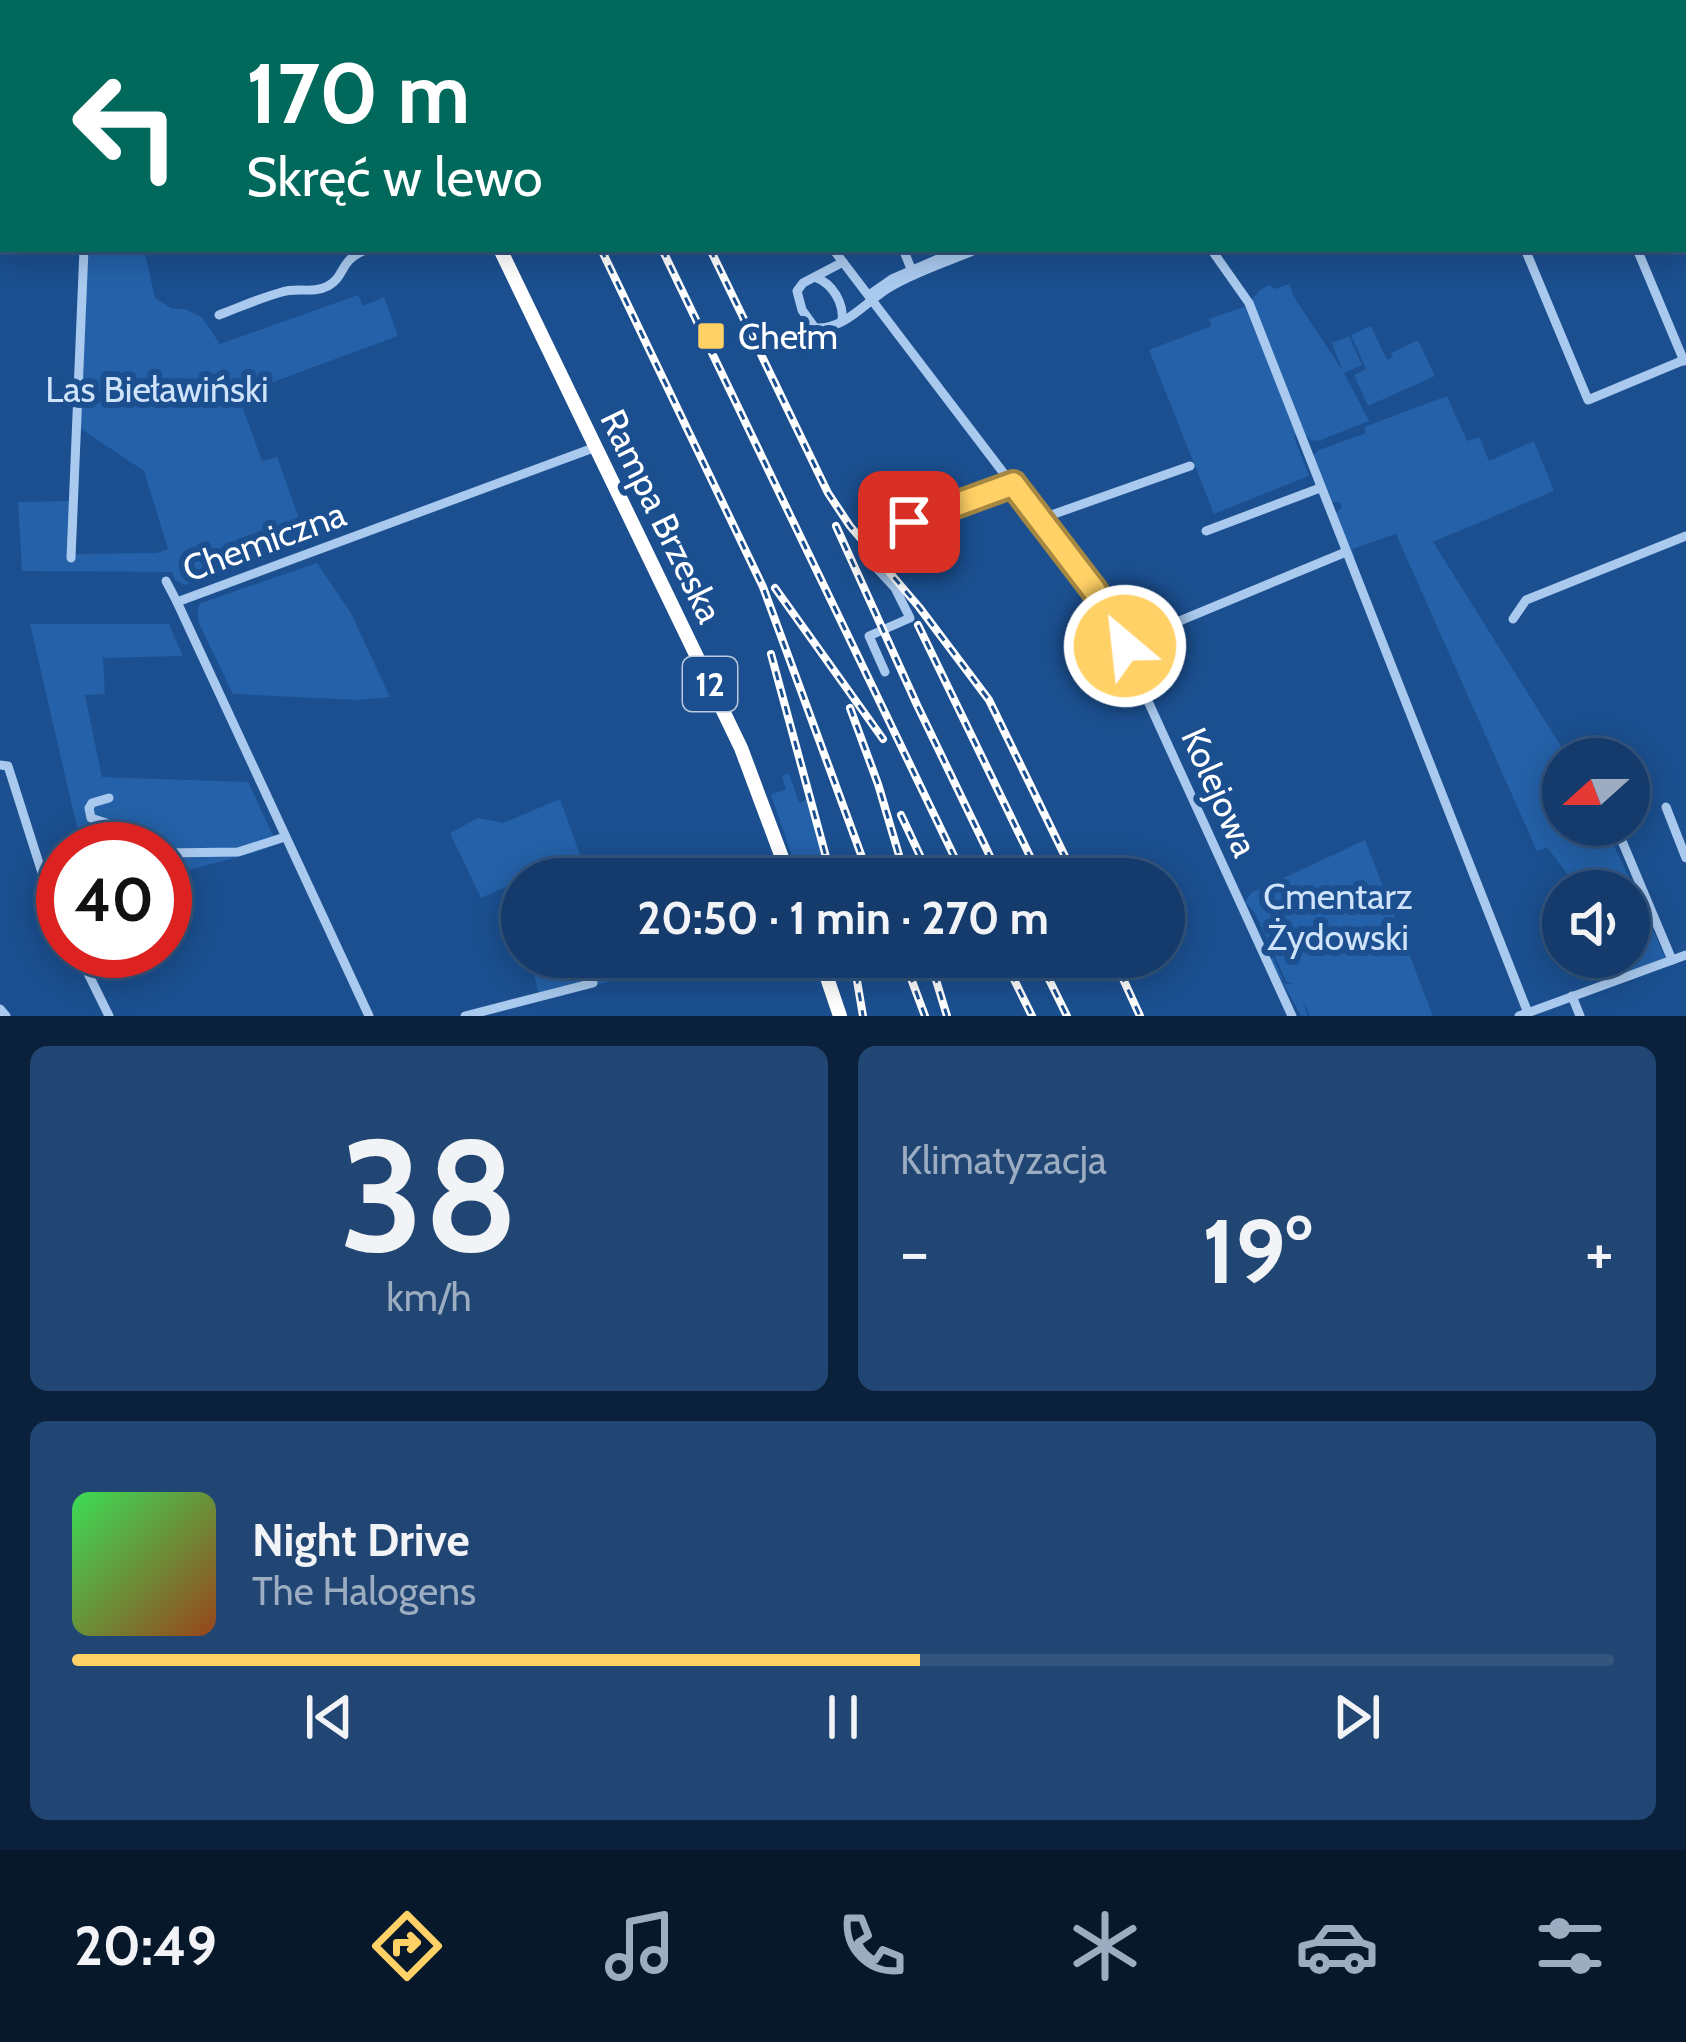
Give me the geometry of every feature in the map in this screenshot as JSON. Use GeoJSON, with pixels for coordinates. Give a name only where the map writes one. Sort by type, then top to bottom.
{"type":"FeatureCollection","features":[{"type":"Feature","properties":{"kind":"highway","name":"Rampa Brzeska"},"geometry":{"type":"LineString","coordinates":[[501,252],[741,748],[782,858]]}},
{"type":"Feature","properties":{"kind":"highway"},"geometry":{"type":"LineString","coordinates":[[827,978],[840,1016]]}},
{"type":"Feature","properties":{"kind":"street"},"geometry":{"type":"LineString","coordinates":[[71,558],[84,252]]}},
{"type":"Feature","properties":{"kind":"street","name":"Kolejowa"},"geometry":{"type":"LineString","coordinates":[[835,252],[1104,605],[1292,1016]]}},
{"type":"Feature","properties":{"kind":"street"},"geometry":{"type":"LineString","coordinates":[[904,252],[913,273]]}},
{"type":"Feature","properties":{"kind":"street"},"geometry":{"type":"LineString","coordinates":[[843,262],[797,290],[815,328],[842,321],[871,298],[955,252]]}},
{"type":"Feature","properties":{"kind":"street"},"geometry":{"type":"LineString","coordinates":[[913,273],[970,252]]}},
{"type":"Feature","properties":{"kind":"street"},"geometry":{"type":"LineString","coordinates":[[1213,252],[1249,303],[1523,1014],[1686,955]]}},
{"type":"Feature","properties":{"kind":"street"},"geometry":{"type":"LineString","coordinates":[[1526,252],[1588,400],[1685,363],[1638,252]]}},
{"type":"Feature","properties":{"kind":"street"},"geometry":{"type":"LineString","coordinates":[[219,315],[284,291],[328,286],[335,281],[345,254]]}},
{"type":"Feature","properties":{"kind":"street"},"geometry":{"type":"LineString","coordinates":[[815,277],[825,281],[840,302],[842,321]]}},
{"type":"Feature","properties":{"kind":"street","name":"Chemiczna"},"geometry":{"type":"LineString","coordinates":[[369,1016],[178,602],[596,447]]}},
{"type":"Feature","properties":{"kind":"street"},"geometry":{"type":"LineString","coordinates":[[1040,519],[1190,466]]}},
{"type":"Feature","properties":{"kind":"street"},"geometry":{"type":"LineString","coordinates":[[885,672],[869,636],[910,618],[895,588],[863,546],[880,532],[1013,484]]}},
{"type":"Feature","properties":{"kind":"street"},"geometry":{"type":"LineString","coordinates":[[1206,531],[1320,488]]}},
{"type":"Feature","properties":{"kind":"street"},"geometry":{"type":"LineString","coordinates":[[1513,619],[1526,600],[1686,536]]}},
{"type":"Feature","properties":{"kind":"street"},"geometry":{"type":"LineString","coordinates":[[1124,644],[1346,552]]}},
{"type":"Feature","properties":{"kind":"street"},"geometry":{"type":"LineString","coordinates":[[166,581],[178,602]]}},
{"type":"Feature","properties":{"kind":"street"},"geometry":{"type":"LineString","coordinates":[[0,765],[8,766],[36,852]]}},
{"type":"Feature","properties":{"kind":"street"},"geometry":{"type":"LineString","coordinates":[[103,822],[91,818],[89,808],[109,797]]}},
{"type":"Feature","properties":{"kind":"street"},"geometry":{"type":"LineString","coordinates":[[1666,807],[1686,858]]}},
{"type":"Feature","properties":{"kind":"street"},"geometry":{"type":"LineString","coordinates":[[192,853],[238,852],[285,837]]}},
{"type":"Feature","properties":{"kind":"street"},"geometry":{"type":"LineString","coordinates":[[1624,846],[1672,960]]}},
{"type":"Feature","properties":{"kind":"street"},"geometry":{"type":"LineString","coordinates":[[91,978],[110,1016]]}},
{"type":"Feature","properties":{"kind":"street"},"geometry":{"type":"LineString","coordinates":[[465,1016],[593,982]]}},
{"type":"Feature","properties":{"kind":"street"},"geometry":{"type":"LineString","coordinates":[[1572,996],[1580,1016]]}},
{"type":"Feature","properties":{"kind":"street"},"geometry":{"type":"LineString","coordinates":[[0,1009],[6,1016]]}},
{"type":"Feature","properties":{"kind":"green space","name":"Las Bieławiński"},"geometry":{"type":"Polygon","coordinates":[[[88,252],[145,252],[155,298],[202,317],[220,344],[358,295],[363,306],[384,297],[398,336],[238,395],[262,461],[277,457],[307,541],[186,585],[175,580],[172,572],[22,571],[18,502],[70,501],[69,554],[168,549],[144,471],[80,428],[88,252]]]}},
{"type":"Feature","properties":{"kind":"green space"},"geometry":{"type":"Polygon","coordinates":[[[1289,284],[1343,371],[1332,343],[1349,336],[1362,365],[1344,373],[1369,421],[1318,441],[1303,433],[1251,300],[1270,285],[1275,289],[1289,284]]]}},
{"type":"Feature","properties":{"kind":"green space"},"geometry":{"type":"Polygon","coordinates":[[[1246,306],[1309,476],[1214,514],[1149,350],[1211,326],[1209,319],[1246,306]]]}},
{"type":"Feature","properties":{"kind":"green space"},"geometry":{"type":"Polygon","coordinates":[[[1371,326],[1387,360],[1393,357],[1391,353],[1418,340],[1435,376],[1368,406],[1354,375],[1366,369],[1351,335],[1371,326]]]}},
{"type":"Feature","properties":{"kind":"green space"},"geometry":{"type":"Polygon","coordinates":[[[1447,396],[1467,441],[1479,437],[1489,461],[1534,441],[1554,491],[1433,542],[1556,738],[1542,738],[1542,846],[1614,846],[1626,870],[1564,870],[1547,847],[1537,851],[1396,534],[1352,549],[1352,559],[1334,512],[1342,507],[1340,502],[1330,502],[1312,457],[1366,433],[1364,427],[1447,396]]]}},
{"type":"Feature","properties":{"kind":"green space"},"geometry":{"type":"Polygon","coordinates":[[[317,563],[351,613],[390,697],[358,700],[233,694],[198,621],[198,607],[317,563]]]}},
{"type":"Feature","properties":{"kind":"green space"},"geometry":{"type":"Polygon","coordinates":[[[30,624],[169,624],[183,656],[103,658],[105,694],[85,695],[102,777],[248,782],[277,844],[192,869],[192,822],[76,822],[30,624]]]}},
{"type":"Feature","properties":{"kind":"green space"},"geometry":{"type":"Polygon","coordinates":[[[789,773],[799,803],[808,799],[824,858],[793,858],[771,795],[786,789],[782,776],[789,773]]]}},
{"type":"Feature","properties":{"kind":"green space"},"geometry":{"type":"Polygon","coordinates":[[[560,799],[581,858],[501,858],[501,889],[481,898],[450,833],[478,818],[503,823],[560,799]]]}},
{"type":"Feature","properties":{"kind":"green space","name":"Cmentarz Żydowski"},"geometry":{"type":"Polygon","coordinates":[[[1365,840],[1433,1016],[1310,1016],[1302,999],[1308,1016],[1301,1016],[1270,959],[1273,957],[1284,983],[1295,985],[1286,981],[1255,913],[1245,902],[1251,893],[1365,840]]]}},
{"type":"Feature","properties":{"kind":"green space"},"geometry":{"type":"Polygon","coordinates":[[[1650,923],[1667,962],[1650,968],[1650,923]]]}},
{"type":"Feature","properties":{"kind":"green space"},"geometry":{"type":"Polygon","coordinates":[[[535,978],[622,978],[540,1000],[535,978]]]}},
{"type":"Feature","properties":{"kind":"railway"},"geometry":{"type":"LineString","coordinates":[[602,252],[763,587],[862,858]]}},
{"type":"Feature","properties":{"kind":"railway"},"geometry":{"type":"LineString","coordinates":[[663,252],[955,858]]}},
{"type":"Feature","properties":{"kind":"railway"},"geometry":{"type":"LineString","coordinates":[[711,252],[828,493],[989,700],[1066,858]]}},
{"type":"Feature","properties":{"kind":"railway"},"geometry":{"type":"LineString","coordinates":[[836,526],[991,858]]}},
{"type":"Feature","properties":{"kind":"railway"},"geometry":{"type":"LineString","coordinates":[[775,588],[883,739]]}},
{"type":"Feature","properties":{"kind":"railway"},"geometry":{"type":"LineString","coordinates":[[918,625],[1031,858]]}},
{"type":"Feature","properties":{"kind":"railway"},"geometry":{"type":"LineString","coordinates":[[771,654],[826,858]]}},
{"type":"Feature","properties":{"kind":"railway"},"geometry":{"type":"LineString","coordinates":[[850,708],[900,858]]}},
{"type":"Feature","properties":{"kind":"railway"},"geometry":{"type":"LineString","coordinates":[[901,815],[921,858]]}},
{"type":"Feature","properties":{"kind":"railway"},"geometry":{"type":"LineString","coordinates":[[857,978],[863,1016]]}},
{"type":"Feature","properties":{"kind":"railway"},"geometry":{"type":"LineString","coordinates":[[911,978],[925,1016]]}},
{"type":"Feature","properties":{"kind":"railway"},"geometry":{"type":"LineString","coordinates":[[935,978],[947,1016]]}},
{"type":"Feature","properties":{"kind":"railway"},"geometry":{"type":"LineString","coordinates":[[1013,978],[1032,1016]]}},
{"type":"Feature","properties":{"kind":"railway"},"geometry":{"type":"LineString","coordinates":[[1048,978],[1067,1016]]}},
{"type":"Feature","properties":{"kind":"railway"},"geometry":{"type":"LineString","coordinates":[[1123,978],[1140,1016]]}},
{"type":"Feature","properties":{"kind":"place","name":"Chełm"},"geometry":{"type":"Point","coordinates":[711,336]}},
{"type":"Feature","properties":{"kind":"route"},"geometry":{"type":"LineString","coordinates":[[909,522],[1013,484],[1094,590],[1125,646]]}}]}
